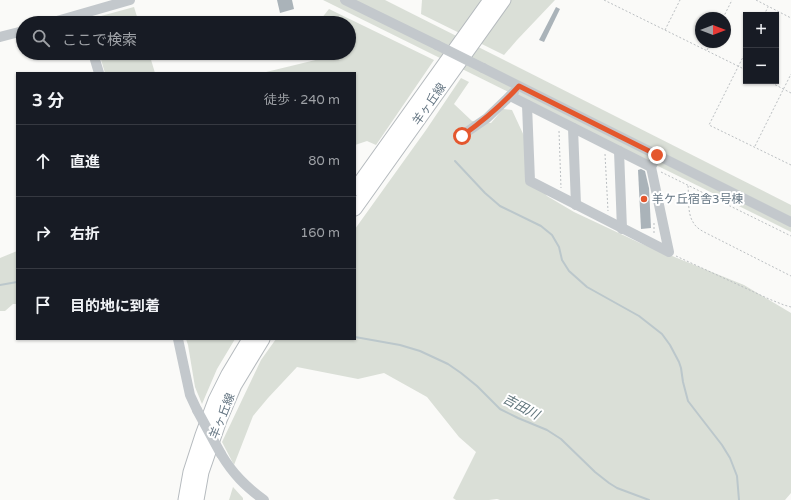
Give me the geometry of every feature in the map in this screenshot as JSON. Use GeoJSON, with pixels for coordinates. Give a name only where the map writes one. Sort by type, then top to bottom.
{"type":"FeatureCollection","features":[{"type":"Feature","properties":{"kind":"main road","name":"羊ヶ丘線"},"geometry":{"type":"LineString","coordinates":[[356,188],[490,0]]}},
{"type":"Feature","properties":{"kind":"main road","name":"羊ヶ丘線"},"geometry":{"type":"LineString","coordinates":[[356,208],[504,0]]}},
{"type":"Feature","properties":{"kind":"main road","name":"羊ヶ丘線"},"geometry":{"type":"LineString","coordinates":[[184,500],[190,472],[215,400],[228,374],[248,340]]}},
{"type":"Feature","properties":{"kind":"main road","name":"羊ヶ丘線"},"geometry":{"type":"LineString","coordinates":[[196,500],[202,472],[220,420],[235,385],[262,340]]}},
{"type":"Feature","properties":{"kind":"lane"},"geometry":{"type":"LineString","coordinates":[[90,16],[130,0]]}},
{"type":"Feature","properties":{"kind":"lane"},"geometry":{"type":"LineString","coordinates":[[345,0],[791,222]]}},
{"type":"Feature","properties":{"kind":"lane"},"geometry":{"type":"LineString","coordinates":[[0,37],[16,33]]}},
{"type":"Feature","properties":{"kind":"lane"},"geometry":{"type":"LineString","coordinates":[[95,60],[99,72]]}},
{"type":"Feature","properties":{"kind":"lane"},"geometry":{"type":"LineString","coordinates":[[462,136],[487,118],[519,86]]}},
{"type":"Feature","properties":{"kind":"lane"},"geometry":{"type":"LineString","coordinates":[[510,96],[651,166]]}},
{"type":"Feature","properties":{"kind":"lane"},"geometry":{"type":"LineString","coordinates":[[527,105],[530,181],[669,252]]}},
{"type":"Feature","properties":{"kind":"lane"},"geometry":{"type":"LineString","coordinates":[[573,128],[576,205]]}},
{"type":"Feature","properties":{"kind":"lane"},"geometry":{"type":"LineString","coordinates":[[619,151],[622,228]]}},
{"type":"Feature","properties":{"kind":"lane"},"geometry":{"type":"LineString","coordinates":[[657,155],[651,166],[669,252]]}},
{"type":"Feature","properties":{"kind":"lane"},"geometry":{"type":"LineString","coordinates":[[178,340],[190,395],[197,410],[221,454],[234,474],[249,489],[264,500]]}},
{"type":"Feature","properties":{"kind":"path"},"geometry":{"type":"LineString","coordinates":[[604,0],[743,69]]}},
{"type":"Feature","properties":{"kind":"path"},"geometry":{"type":"LineString","coordinates":[[665,30],[680,0]]}},
{"type":"Feature","properties":{"kind":"path"},"geometry":{"type":"LineString","coordinates":[[726,12],[732,0]]}},
{"type":"Feature","properties":{"kind":"path"},"geometry":{"type":"LineString","coordinates":[[756,0],[791,18]]}},
{"type":"Feature","properties":{"kind":"path"},"geometry":{"type":"LineString","coordinates":[[765,12],[768,6]]}},
{"type":"Feature","properties":{"kind":"path"},"geometry":{"type":"LineString","coordinates":[[743,57],[709,125],[791,166]]}},
{"type":"Feature","properties":{"kind":"path"},"geometry":{"type":"LineString","coordinates":[[754,147],[791,74]]}},
{"type":"Feature","properties":{"kind":"path"},"geometry":{"type":"LineString","coordinates":[[774,84],[791,93]]}},
{"type":"Feature","properties":{"kind":"path"},"geometry":{"type":"LineString","coordinates":[[558,120],[561,197]]}},
{"type":"Feature","properties":{"kind":"path"},"geometry":{"type":"LineString","coordinates":[[605,144],[608,221]]}},
{"type":"Feature","properties":{"kind":"path"},"geometry":{"type":"LineString","coordinates":[[688,185],[690,214],[693,222],[698,228],[791,276]]}},
{"type":"Feature","properties":{"kind":"path"},"geometry":{"type":"LineString","coordinates":[[669,252],[769,299],[791,307]]}},
{"type":"Feature","properties":{"kind":"shaded area"},"geometry":{"type":"Polygon","coordinates":[[[323,0],[385,0],[791,205],[791,232],[356,16],[323,0]]]}},
{"type":"Feature","properties":{"kind":"shaded area"},"geometry":{"type":"Polygon","coordinates":[[[422,0],[555,0],[504,55],[421,14],[422,0]]]}},
{"type":"Feature","properties":{"kind":"shaded area"},"geometry":{"type":"Polygon","coordinates":[[[134,7],[137,16],[101,16],[134,7]]]}},
{"type":"Feature","properties":{"kind":"shaded area"},"geometry":{"type":"Polygon","coordinates":[[[329,9],[343,16],[323,16],[329,9]]]}},
{"type":"Feature","properties":{"kind":"shaded area"},"geometry":{"type":"Polygon","coordinates":[[[356,22],[434,60],[376,145],[367,141],[356,145],[356,72],[266,72],[316,60],[356,60],[356,22]]]}},
{"type":"Feature","properties":{"kind":"shaded area"},"geometry":{"type":"Polygon","coordinates":[[[101,60],[151,60],[155,72],[105,72],[101,60]]]}},
{"type":"Feature","properties":{"kind":"shaded area"},"geometry":{"type":"Polygon","coordinates":[[[461,78],[469,82],[454,104],[472,121],[491,123],[503,109],[512,110],[525,138],[532,177],[547,196],[574,212],[640,243],[744,285],[791,313],[791,493],[785,500],[456,500],[453,498],[476,452],[459,437],[427,397],[384,373],[358,379],[297,367],[253,416],[234,465],[222,442],[261,360],[275,340],[356,340],[356,228],[426,130],[461,78]]]}},
{"type":"Feature","properties":{"kind":"shaded area"},"geometry":{"type":"Polygon","coordinates":[[[16,251],[16,304],[13,304],[5,311],[0,311],[0,258],[16,251]]]}},
{"type":"Feature","properties":{"kind":"shaded area"},"geometry":{"type":"Polygon","coordinates":[[[186,340],[234,340],[217,369],[202,404],[195,387],[186,340]]]}},
{"type":"Feature","properties":{"kind":"shaded area"},"geometry":{"type":"Polygon","coordinates":[[[233,487],[243,498],[243,500],[229,500],[233,487]]]}},
{"type":"Feature","properties":{"kind":"building"},"geometry":{"type":"Polygon","coordinates":[[[277,0],[292,0],[294,9],[280,13],[277,0]]]}},
{"type":"Feature","properties":{"kind":"building"},"geometry":{"type":"Polygon","coordinates":[[[556,7],[560,9],[544,42],[539,40],[556,7]]]}},
{"type":"Feature","properties":{"kind":"building","name":"羊ケ丘宿舎3号棟"},"geometry":{"type":"Polygon","coordinates":[[[641,169],[645,171],[649,188],[651,228],[641,229],[638,170],[641,169]]]}},
{"type":"Feature","properties":{"kind":"waterway"},"geometry":{"type":"LineString","coordinates":[[455,161],[485,193],[500,206],[541,226],[552,235],[559,247],[562,260],[569,271],[587,287],[639,316],[662,334],[679,362],[688,401],[722,445],[730,458],[737,476],[739,500]]}},
{"type":"Feature","properties":{"kind":"waterway","name":"吉田川"},"geometry":{"type":"LineString","coordinates":[[0,285],[16,282]]}},
{"type":"Feature","properties":{"kind":"waterway","name":"吉田川"},"geometry":{"type":"LineString","coordinates":[[356,337],[400,345],[420,351],[448,364],[477,386],[500,409],[547,430],[561,439],[595,472],[609,483],[617,488],[649,500]]}},
{"type":"Feature","properties":{"kind":"place","name":"羊ケ丘宿舎3号棟"},"geometry":{"type":"Point","coordinates":[644,199]}},
{"type":"Feature","properties":{"kind":"route"},"geometry":{"type":"LineString","coordinates":[[462,136],[487,118],[519,86],[657,155]]}}]}
